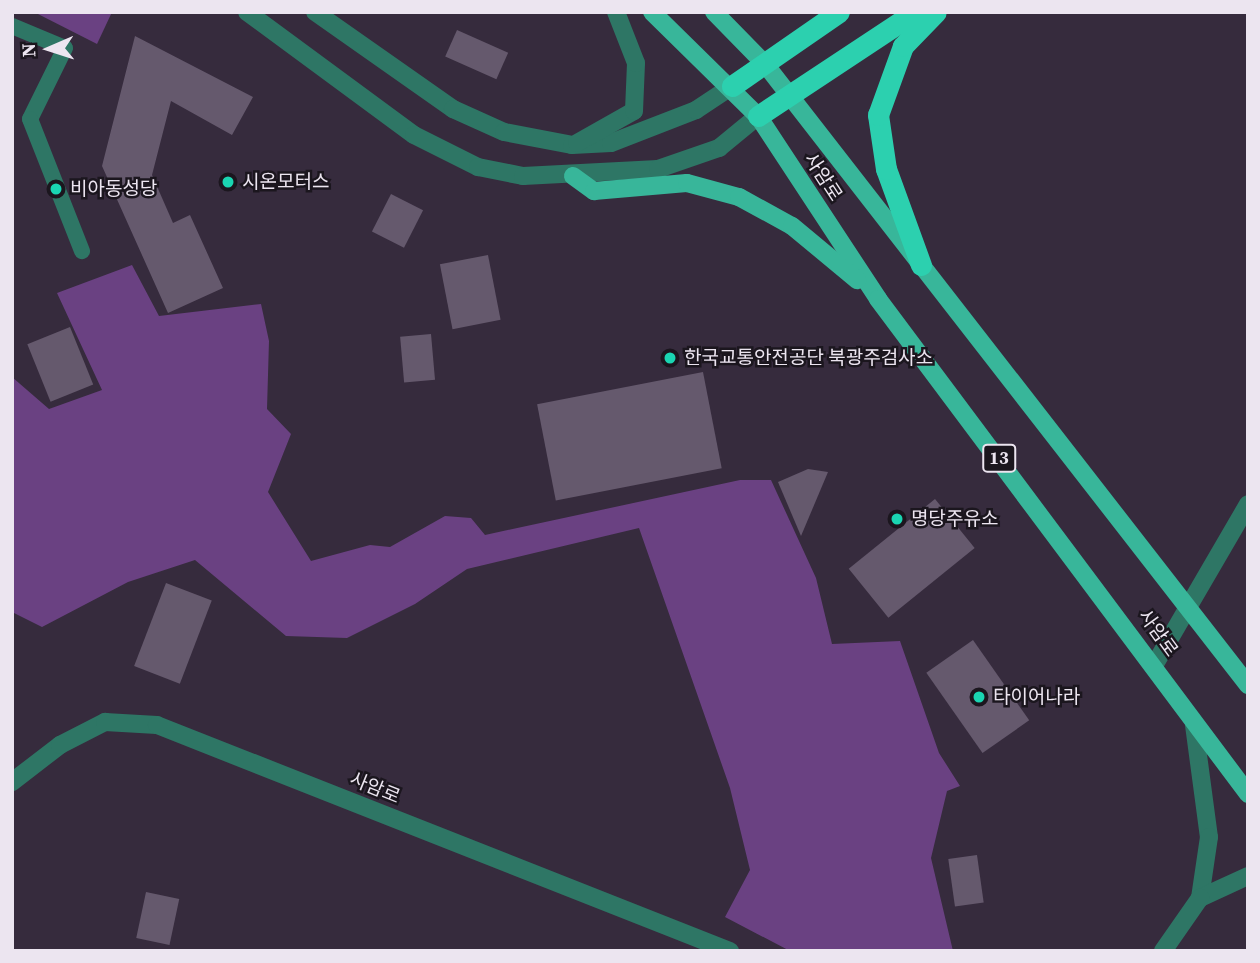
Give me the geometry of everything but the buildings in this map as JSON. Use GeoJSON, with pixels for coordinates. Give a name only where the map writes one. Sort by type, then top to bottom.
{"type":"FeatureCollection","features":[{"type":"Feature","properties":{"kind":"highway"},"geometry":{"type":"LineString","coordinates":[[732,86],[839,12]]}},
{"type":"Feature","properties":{"kind":"highway"},"geometry":{"type":"LineString","coordinates":[[758,116],[915,12]]}},
{"type":"Feature","properties":{"kind":"highway"},"geometry":{"type":"LineString","coordinates":[[921,265],[886,169],[878,115],[903,46],[936,12]]}},
{"type":"Feature","properties":{"kind":"main road","name":"13"},"geometry":{"type":"LineString","coordinates":[[652,12],[732,86],[758,116]]}},
{"type":"Feature","properties":{"kind":"main road","name":"사암로"},"geometry":{"type":"LineString","coordinates":[[714,12],[765,64],[1248,685]]}},
{"type":"Feature","properties":{"kind":"main road","name":"사암로"},"geometry":{"type":"LineString","coordinates":[[758,116],[878,299],[1155,664],[1194,725],[1248,794]]}},
{"type":"Feature","properties":{"kind":"main road"},"geometry":{"type":"LineString","coordinates":[[573,176],[594,191],[687,183],[739,197],[818,245],[878,299]]}},
{"type":"Feature","properties":{"kind":"street"},"geometry":{"type":"LineString","coordinates":[[247,12],[323,64],[414,135],[478,167],[523,176],[573,176],[658,169],[719,148],[758,116]]}},
{"type":"Feature","properties":{"kind":"street"},"geometry":{"type":"LineString","coordinates":[[315,12],[453,109],[504,132],[572,145],[611,144],[696,110],[732,86]]}},
{"type":"Feature","properties":{"kind":"street"},"geometry":{"type":"LineString","coordinates":[[572,145],[634,111],[636,63],[616,12]]}},
{"type":"Feature","properties":{"kind":"street"},"geometry":{"type":"LineString","coordinates":[[1155,664],[1248,504]]}},
{"type":"Feature","properties":{"kind":"street","name":"사암로"},"geometry":{"type":"LineString","coordinates":[[12,782],[60,745],[105,722],[157,725],[730,951]]}},
{"type":"Feature","properties":{"kind":"street","name":"사암로"},"geometry":{"type":"LineString","coordinates":[[1163,951],[1200,898],[1209,837],[1194,725]]}},
{"type":"Feature","properties":{"kind":"street"},"geometry":{"type":"LineString","coordinates":[[1200,898],[1248,876]]}},
{"type":"Feature","properties":{"kind":"lane"},"geometry":{"type":"LineString","coordinates":[[12,26],[65,48],[30,119],[82,251]]}},
{"type":"Feature","properties":{"kind":"shaded area"},"geometry":{"type":"Polygon","coordinates":[[[34,12],[112,12],[97,44],[34,12]]]}},
{"type":"Feature","properties":{"kind":"shaded area"},"geometry":{"type":"Polygon","coordinates":[[[132,265],[159,316],[261,304],[269,341],[267,409],[291,434],[268,492],[311,561],[370,545],[390,547],[445,516],[471,518],[485,535],[740,480],[771,480],[816,578],[832,644],[900,641],[939,753],[960,786],[947,791],[931,858],[953,951],[790,951],[725,917],[750,870],[730,788],[639,528],[467,569],[415,604],[347,638],[286,636],[195,560],[128,582],[42,627],[12,612],[12,377],[49,409],[102,390],[57,293],[132,265]]]}},
{"type":"Feature","properties":{"kind":"place","name":"시온모터스"},"geometry":{"type":"Point","coordinates":[228,182]}},
{"type":"Feature","properties":{"kind":"place","name":"비아동성당"},"geometry":{"type":"Point","coordinates":[56,189]}},
{"type":"Feature","properties":{"kind":"place","name":"한국교통안전공단 북광주검사소"},"geometry":{"type":"Point","coordinates":[670,358]}},
{"type":"Feature","properties":{"kind":"place","name":"명당주유소"},"geometry":{"type":"Point","coordinates":[897,519]}},
{"type":"Feature","properties":{"kind":"place","name":"타이어나라"},"geometry":{"type":"Point","coordinates":[979,697]}}]}
